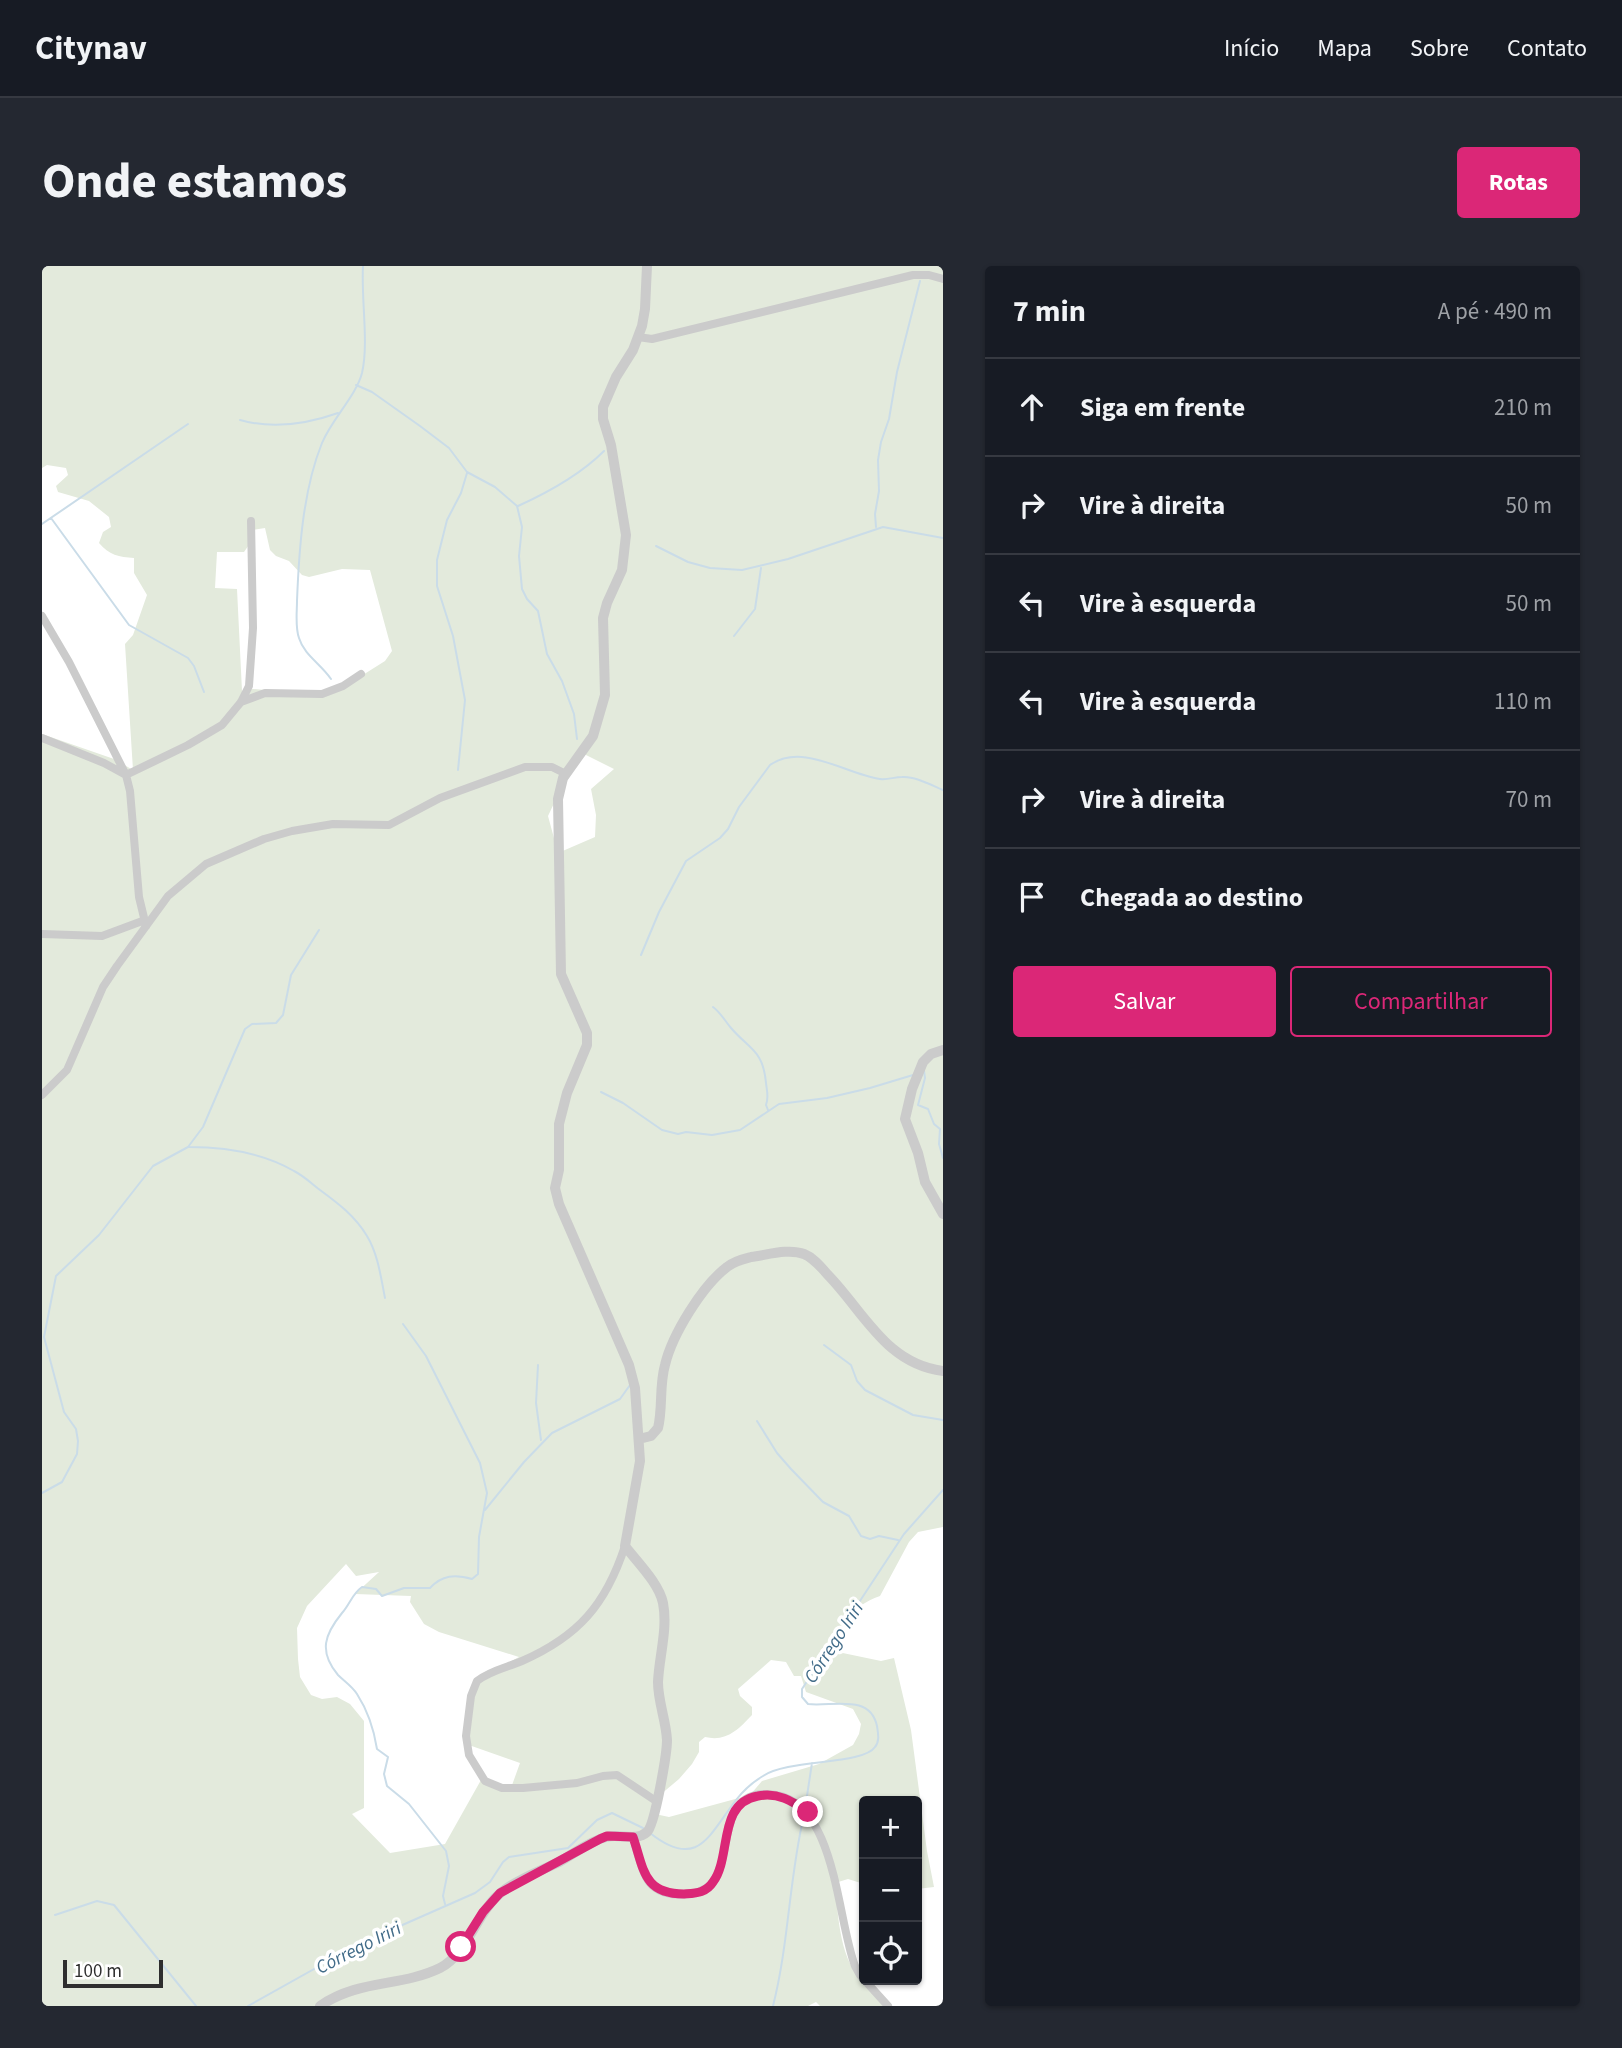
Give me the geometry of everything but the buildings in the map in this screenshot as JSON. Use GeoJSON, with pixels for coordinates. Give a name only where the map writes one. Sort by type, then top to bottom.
{"type":"FeatureCollection","features":[{"type":"Feature","properties":{"kind":"street"},"geometry":{"type":"LineString","coordinates":[[647,266],[645,309],[638,337],[603,407],[603,419],[611,445],[626,535],[622,570],[603,618],[605,695],[593,736],[566,774],[558,799],[561,974],[587,1033],[587,1045],[567,1093],[559,1124],[559,1170],[555,1188],[559,1204],[629,1365],[635,1388],[639,1439],[638,1481],[625,1546],[608,1590],[586,1619],[544,1650],[477,1681],[471,1696],[466,1743],[479,1774],[502,1788],[562,1785],[612,1774],[626,1779],[656,1801]]}},
{"type":"Feature","properties":{"kind":"street"},"geometry":{"type":"LineString","coordinates":[[638,337],[652,339],[913,275],[929,275],[943,279]]}},
{"type":"Feature","properties":{"kind":"street"},"geometry":{"type":"LineString","coordinates":[[126,775],[222,725],[241,702],[250,682],[253,628],[251,521]]}},
{"type":"Feature","properties":{"kind":"street"},"geometry":{"type":"LineString","coordinates":[[42,616],[69,662],[126,775],[130,791],[139,897],[145,923]]}},
{"type":"Feature","properties":{"kind":"street"},"geometry":{"type":"LineString","coordinates":[[241,702],[265,693],[322,694],[343,686],[361,674]]}},
{"type":"Feature","properties":{"kind":"street"},"geometry":{"type":"LineString","coordinates":[[250,682],[265,693]]}},
{"type":"Feature","properties":{"kind":"street"},"geometry":{"type":"LineString","coordinates":[[42,738],[104,763],[126,775]]}},
{"type":"Feature","properties":{"kind":"street"},"geometry":{"type":"LineString","coordinates":[[42,1095],[67,1070],[103,987],[145,923],[168,896],[214,859],[264,839],[333,824],[388,825],[440,798],[526,767],[544,765],[566,774]]}},
{"type":"Feature","properties":{"kind":"street"},"geometry":{"type":"LineString","coordinates":[[42,934],[102,936],[145,923]]}},
{"type":"Feature","properties":{"kind":"street"},"geometry":{"type":"LineString","coordinates":[[943,1050],[930,1054],[923,1062],[912,1089],[905,1119],[918,1153],[925,1182],[943,1214]]}},
{"type":"Feature","properties":{"kind":"street"},"geometry":{"type":"LineString","coordinates":[[639,1439],[651,1436],[658,1428],[665,1364],[682,1325],[725,1268],[745,1258],[786,1253],[805,1255],[836,1283],[859,1314],[890,1348],[917,1364],[943,1371]]}},
{"type":"Feature","properties":{"kind":"street"},"geometry":{"type":"LineString","coordinates":[[625,1546],[652,1581],[663,1604],[658,1693],[667,1739],[656,1801],[641,1835],[648,1881],[653,1887],[669,1893],[699,1893],[707,1889],[719,1872],[729,1823],[745,1801],[753,1797],[775,1795],[798,1805],[808,1812],[823,1840],[855,1966],[888,2006]]}},
{"type":"Feature","properties":{"kind":"street"},"geometry":{"type":"LineString","coordinates":[[320,2006],[344,1992],[439,1969],[452,1958],[483,1912],[500,1893],[607,1836],[641,1835]]}},
{"type":"Feature","properties":{"kind":"shaded area"},"geometry":{"type":"Polygon","coordinates":[[[42,266],[943,266],[943,1527],[918,1532],[909,1542],[880,1596],[861,1605],[850,1617],[842,1632],[838,1652],[881,1661],[894,1658],[911,1730],[920,1796],[859,1796],[859,1882],[848,1879],[835,1883],[847,1957],[859,1978],[859,1985],[865,1985],[886,2006],[820,2006],[816,2002],[808,2006],[42,2006],[42,734],[114,759],[133,770],[125,644],[133,635],[147,595],[134,573],[134,558],[115,555],[99,543],[103,532],[111,527],[109,517],[89,501],[58,492],[56,486],[68,475],[66,468],[47,465],[42,468],[42,266]],[[265,528],[253,530],[251,542],[244,552],[217,552],[215,588],[237,589],[242,691],[253,689],[312,694],[339,690],[385,661],[392,651],[370,570],[342,569],[309,577],[302,575],[289,561],[276,556],[270,550],[265,528]],[[584,754],[548,816],[558,853],[595,837],[596,815],[591,789],[614,769],[584,754]],[[346,1564],[307,1606],[297,1628],[300,1677],[311,1695],[322,1699],[337,1697],[350,1704],[364,1721],[364,1808],[352,1814],[390,1853],[445,1844],[481,1780],[511,1788],[520,1763],[466,1744],[471,1690],[484,1675],[519,1657],[439,1632],[424,1624],[410,1602],[411,1596],[355,1594],[379,1572],[356,1576],[346,1564]],[[771,1660],[738,1689],[740,1696],[752,1707],[752,1715],[731,1734],[719,1738],[705,1737],[699,1742],[699,1752],[692,1764],[660,1795],[655,1814],[669,1817],[750,1795],[762,1781],[819,1764],[853,1745],[861,1724],[853,1709],[806,1692],[801,1676],[794,1676],[786,1662],[771,1660]]]}},
{"type":"Feature","properties":{"kind":"shaded area"},"geometry":{"type":"Polygon","coordinates":[[[922,1813],[927,1851],[934,1887],[922,1888],[922,1813]]]}},
{"type":"Feature","properties":{"kind":"waterway"},"geometry":{"type":"LineString","coordinates":[[331,679],[301,644],[298,634],[299,561],[306,500],[322,443],[355,390],[362,373],[365,348],[363,266]]}},
{"type":"Feature","properties":{"kind":"waterway"},"geometry":{"type":"LineString","coordinates":[[876,527],[881,442],[889,419],[897,372],[920,281]]}},
{"type":"Feature","properties":{"kind":"waterway"},"geometry":{"type":"LineString","coordinates":[[356,385],[372,392],[420,426],[449,448],[467,472],[495,487],[517,506],[522,527],[519,556],[522,589],[538,611],[547,654],[562,681],[574,714],[577,739]]}},
{"type":"Feature","properties":{"kind":"waterway"},"geometry":{"type":"LineString","coordinates":[[240,420],[289,424],[338,413]]}},
{"type":"Feature","properties":{"kind":"waterway"},"geometry":{"type":"LineString","coordinates":[[42,524],[188,424]]}},
{"type":"Feature","properties":{"kind":"waterway"},"geometry":{"type":"LineString","coordinates":[[518,506],[564,482],[604,451]]}},
{"type":"Feature","properties":{"kind":"waterway"},"geometry":{"type":"LineString","coordinates":[[458,770],[465,700],[453,636],[437,586],[437,560],[447,520],[461,493],[467,473]]}},
{"type":"Feature","properties":{"kind":"waterway"},"geometry":{"type":"LineString","coordinates":[[51,518],[129,625],[188,658],[204,692]]}},
{"type":"Feature","properties":{"kind":"waterway"},"geometry":{"type":"LineString","coordinates":[[656,546],[688,562],[710,568],[742,570],[788,559],[883,527],[943,538]]}},
{"type":"Feature","properties":{"kind":"waterway"},"geometry":{"type":"LineString","coordinates":[[734,636],[755,609],[761,568]]}},
{"type":"Feature","properties":{"kind":"waterway"},"geometry":{"type":"LineString","coordinates":[[641,955],[659,912],[686,861],[720,838],[728,829],[739,807],[770,765],[783,759],[810,758],[880,779],[912,778],[943,790]]}},
{"type":"Feature","properties":{"kind":"waterway"},"geometry":{"type":"LineString","coordinates":[[42,1493],[62,1482],[77,1454],[78,1441],[76,1429],[64,1412],[44,1337],[56,1276],[99,1235],[153,1166],[188,1147],[203,1127],[245,1029],[252,1024],[276,1023],[283,1015],[291,975],[319,930]]}},
{"type":"Feature","properties":{"kind":"waterway"},"geometry":{"type":"LineString","coordinates":[[713,1007],[759,1057],[768,1094],[768,1110]]}},
{"type":"Feature","properties":{"kind":"waterway","name":"Córrego Iriri"},"geometry":{"type":"LineString","coordinates":[[924,1071],[925,1078],[918,1105],[928,1109],[934,1124],[940,1129],[939,1144],[943,1158]]}},
{"type":"Feature","properties":{"kind":"waterway"},"geometry":{"type":"LineString","coordinates":[[601,1092],[623,1103],[662,1130],[678,1134],[686,1132],[712,1135],[740,1130],[779,1104],[827,1098],[913,1075]]}},
{"type":"Feature","properties":{"kind":"waterway"},"geometry":{"type":"LineString","coordinates":[[189,1147],[216,1148],[257,1155],[305,1178],[346,1211],[362,1229],[371,1243],[385,1298]]}},
{"type":"Feature","properties":{"kind":"waterway"},"geometry":{"type":"LineString","coordinates":[[403,1324],[426,1356],[480,1463],[487,1493],[479,1537],[478,1574],[472,1579],[449,1577],[439,1580],[430,1588],[404,1588],[382,1596],[376,1589],[362,1587],[331,1628],[326,1650],[332,1666],[355,1691],[364,1707],[377,1749],[388,1757],[384,1774],[387,1786],[409,1804],[446,1851],[449,1866],[443,1896],[445,1904]]}},
{"type":"Feature","properties":{"kind":"waterway"},"geometry":{"type":"LineString","coordinates":[[824,1345],[851,1365],[857,1381],[865,1390],[913,1415],[943,1420]]}},
{"type":"Feature","properties":{"kind":"waterway"},"geometry":{"type":"LineString","coordinates":[[538,1365],[536,1403],[541,1440]]}},
{"type":"Feature","properties":{"kind":"waterway"},"geometry":{"type":"LineString","coordinates":[[485,1510],[552,1433],[620,1399],[630,1385]]}},
{"type":"Feature","properties":{"kind":"waterway"},"geometry":{"type":"LineString","coordinates":[[757,1421],[777,1453],[791,1469],[823,1502],[849,1516],[861,1536],[898,1540]]}},
{"type":"Feature","properties":{"kind":"waterway","name":"Córrego Iriri"},"geometry":{"type":"LineString","coordinates":[[650,1833],[666,1844],[680,1849],[691,1848],[710,1836],[739,1797],[763,1776],[789,1767],[856,1757],[868,1753],[877,1745],[877,1726],[867,1709],[849,1704],[808,1704],[802,1697],[802,1689],[904,1534],[943,1490]]}},
{"type":"Feature","properties":{"kind":"waterway"},"geometry":{"type":"LineString","coordinates":[[805,1809],[812,1763]]}},
{"type":"Feature","properties":{"kind":"waterway","name":"Córrego Iriri"},"geometry":{"type":"LineString","coordinates":[[248,2006],[357,1945],[475,1893],[490,1882],[509,1857],[568,1848],[597,1820],[612,1813],[643,1828]]}},
{"type":"Feature","properties":{"kind":"waterway"},"geometry":{"type":"LineString","coordinates":[[773,2006],[804,1815]]}},
{"type":"Feature","properties":{"kind":"waterway"},"geometry":{"type":"LineString","coordinates":[[55,1915],[97,1901],[114,1905],[196,2006]]}},
{"type":"Feature","properties":{"kind":"route"},"geometry":{"type":"LineString","coordinates":[[461,1947],[483,1912],[500,1893],[607,1836],[633,1837],[648,1881],[659,1891],[699,1893],[714,1882],[719,1872],[729,1823],[745,1801],[753,1797],[775,1795],[786,1798],[808,1812]]}}]}
